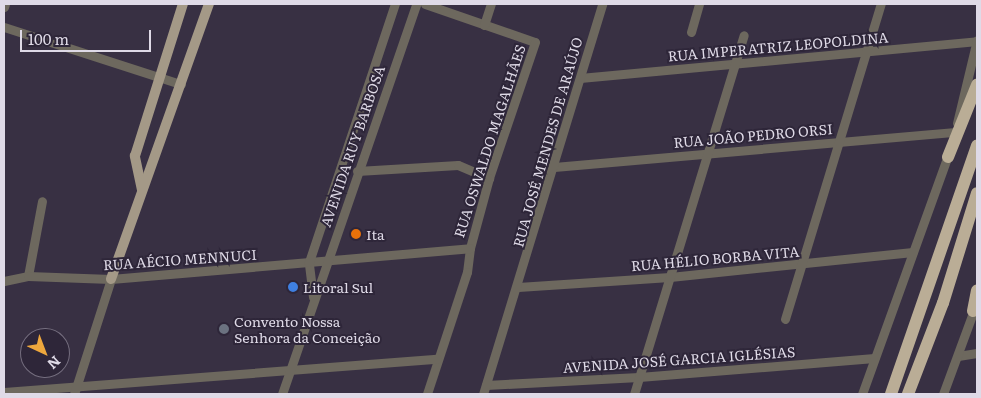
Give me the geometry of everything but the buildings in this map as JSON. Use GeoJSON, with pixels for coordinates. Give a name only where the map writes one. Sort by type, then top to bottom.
{"type":"FeatureCollection","features":[{"type":"Feature","properties":{"kind":"highway"},"geometry":{"type":"LineString","coordinates":[[948,157],[977,85]]}},
{"type":"Feature","properties":{"kind":"highway"},"geometry":{"type":"LineString","coordinates":[[891,394],[927,296],[977,145]]}},
{"type":"Feature","properties":{"kind":"highway"},"geometry":{"type":"LineString","coordinates":[[908,394],[943,303],[977,193]]}},
{"type":"Feature","properties":{"kind":"highway"},"geometry":{"type":"LineString","coordinates":[[975,306],[977,290]]}},
{"type":"Feature","properties":{"kind":"main road"},"geometry":{"type":"LineString","coordinates":[[142,190],[135,156],[158,77],[183,4]]}},
{"type":"Feature","properties":{"kind":"main road"},"geometry":{"type":"LineString","coordinates":[[111,280],[209,4]]}},
{"type":"Feature","properties":{"kind":"street","name":"AVENIDA RUY BARBOSA"},"geometry":{"type":"LineString","coordinates":[[313,297],[309,262],[395,4]]}},
{"type":"Feature","properties":{"kind":"street","name":"AVENIDA RUY BARBOSA"},"geometry":{"type":"LineString","coordinates":[[282,394],[313,297],[329,260],[357,171],[416,4]]}},
{"type":"Feature","properties":{"kind":"street"},"geometry":{"type":"LineString","coordinates":[[425,4],[484,25],[490,4]]}},
{"type":"Feature","properties":{"kind":"street","name":"RUA JOSÉ MENDES DE ARAÚJO"},"geometry":{"type":"LineString","coordinates":[[486,385],[518,287],[602,4]]}},
{"type":"Feature","properties":{"kind":"street"},"geometry":{"type":"LineString","coordinates":[[690,32],[699,4]]}},
{"type":"Feature","properties":{"kind":"street"},"geometry":{"type":"LineString","coordinates":[[785,319],[804,263],[881,4]]}},
{"type":"Feature","properties":{"kind":"street","name":"RUA OSWALDO MAGALHÃES"},"geometry":{"type":"LineString","coordinates":[[427,394],[437,358],[467,272],[470,248],[489,178],[535,42],[484,25]]}},
{"type":"Feature","properties":{"kind":"street"},"geometry":{"type":"LineString","coordinates":[[4,27],[181,84]]}},
{"type":"Feature","properties":{"kind":"street"},"geometry":{"type":"LineString","coordinates":[[634,394],[744,35]]}},
{"type":"Feature","properties":{"kind":"street"},"geometry":{"type":"LineString","coordinates":[[862,394],[948,157],[977,41]]}},
{"type":"Feature","properties":{"kind":"street","name":"RUA IMPERATRIZ LEOPOLDINA"},"geometry":{"type":"LineString","coordinates":[[580,78],[977,41]]}},
{"type":"Feature","properties":{"kind":"street","name":"RUA JOÃO PEDRO ORSI"},"geometry":{"type":"LineString","coordinates":[[554,167],[954,132]]}},
{"type":"Feature","properties":{"kind":"street"},"geometry":{"type":"LineString","coordinates":[[357,171],[458,165],[489,178]]}},
{"type":"Feature","properties":{"kind":"street"},"geometry":{"type":"LineString","coordinates":[[28,276],[42,202]]}},
{"type":"Feature","properties":{"kind":"street","name":"RUA AÉCIO MENNUCI"},"geometry":{"type":"LineString","coordinates":[[4,281],[28,276],[111,280],[470,248]]}},
{"type":"Feature","properties":{"kind":"street","name":"RUA HÉLIO BORBA VITA"},"geometry":{"type":"LineString","coordinates":[[518,287],[670,277],[913,252]]}},
{"type":"Feature","properties":{"kind":"street"},"geometry":{"type":"LineString","coordinates":[[75,390],[111,280]]}},
{"type":"Feature","properties":{"kind":"street"},"geometry":{"type":"LineString","coordinates":[[944,394],[975,306]]}},
{"type":"Feature","properties":{"kind":"street"},"geometry":{"type":"LineString","coordinates":[[958,356],[977,353]]}},
{"type":"Feature","properties":{"kind":"street"},"geometry":{"type":"LineString","coordinates":[[4,392],[75,390],[291,368],[437,358]]}},
{"type":"Feature","properties":{"kind":"street","name":"AVENIDA JOSÉ GARCIA IGLÉSIAS"},"geometry":{"type":"LineString","coordinates":[[486,385],[639,377],[874,358]]}},
{"type":"Feature","properties":{"kind":"street"},"geometry":{"type":"LineString","coordinates":[[483,394],[486,385]]}},
{"type":"Feature","properties":{"kind":"place","name":"Ita"},"geometry":{"type":"Point","coordinates":[356,234]}},
{"type":"Feature","properties":{"kind":"place","name":"Litoral Sul"},"geometry":{"type":"Point","coordinates":[293,287]}},
{"type":"Feature","properties":{"kind":"place","name":"Convento Nossa Senhora da Conceição"},"geometry":{"type":"Point","coordinates":[224,329]}}]}
